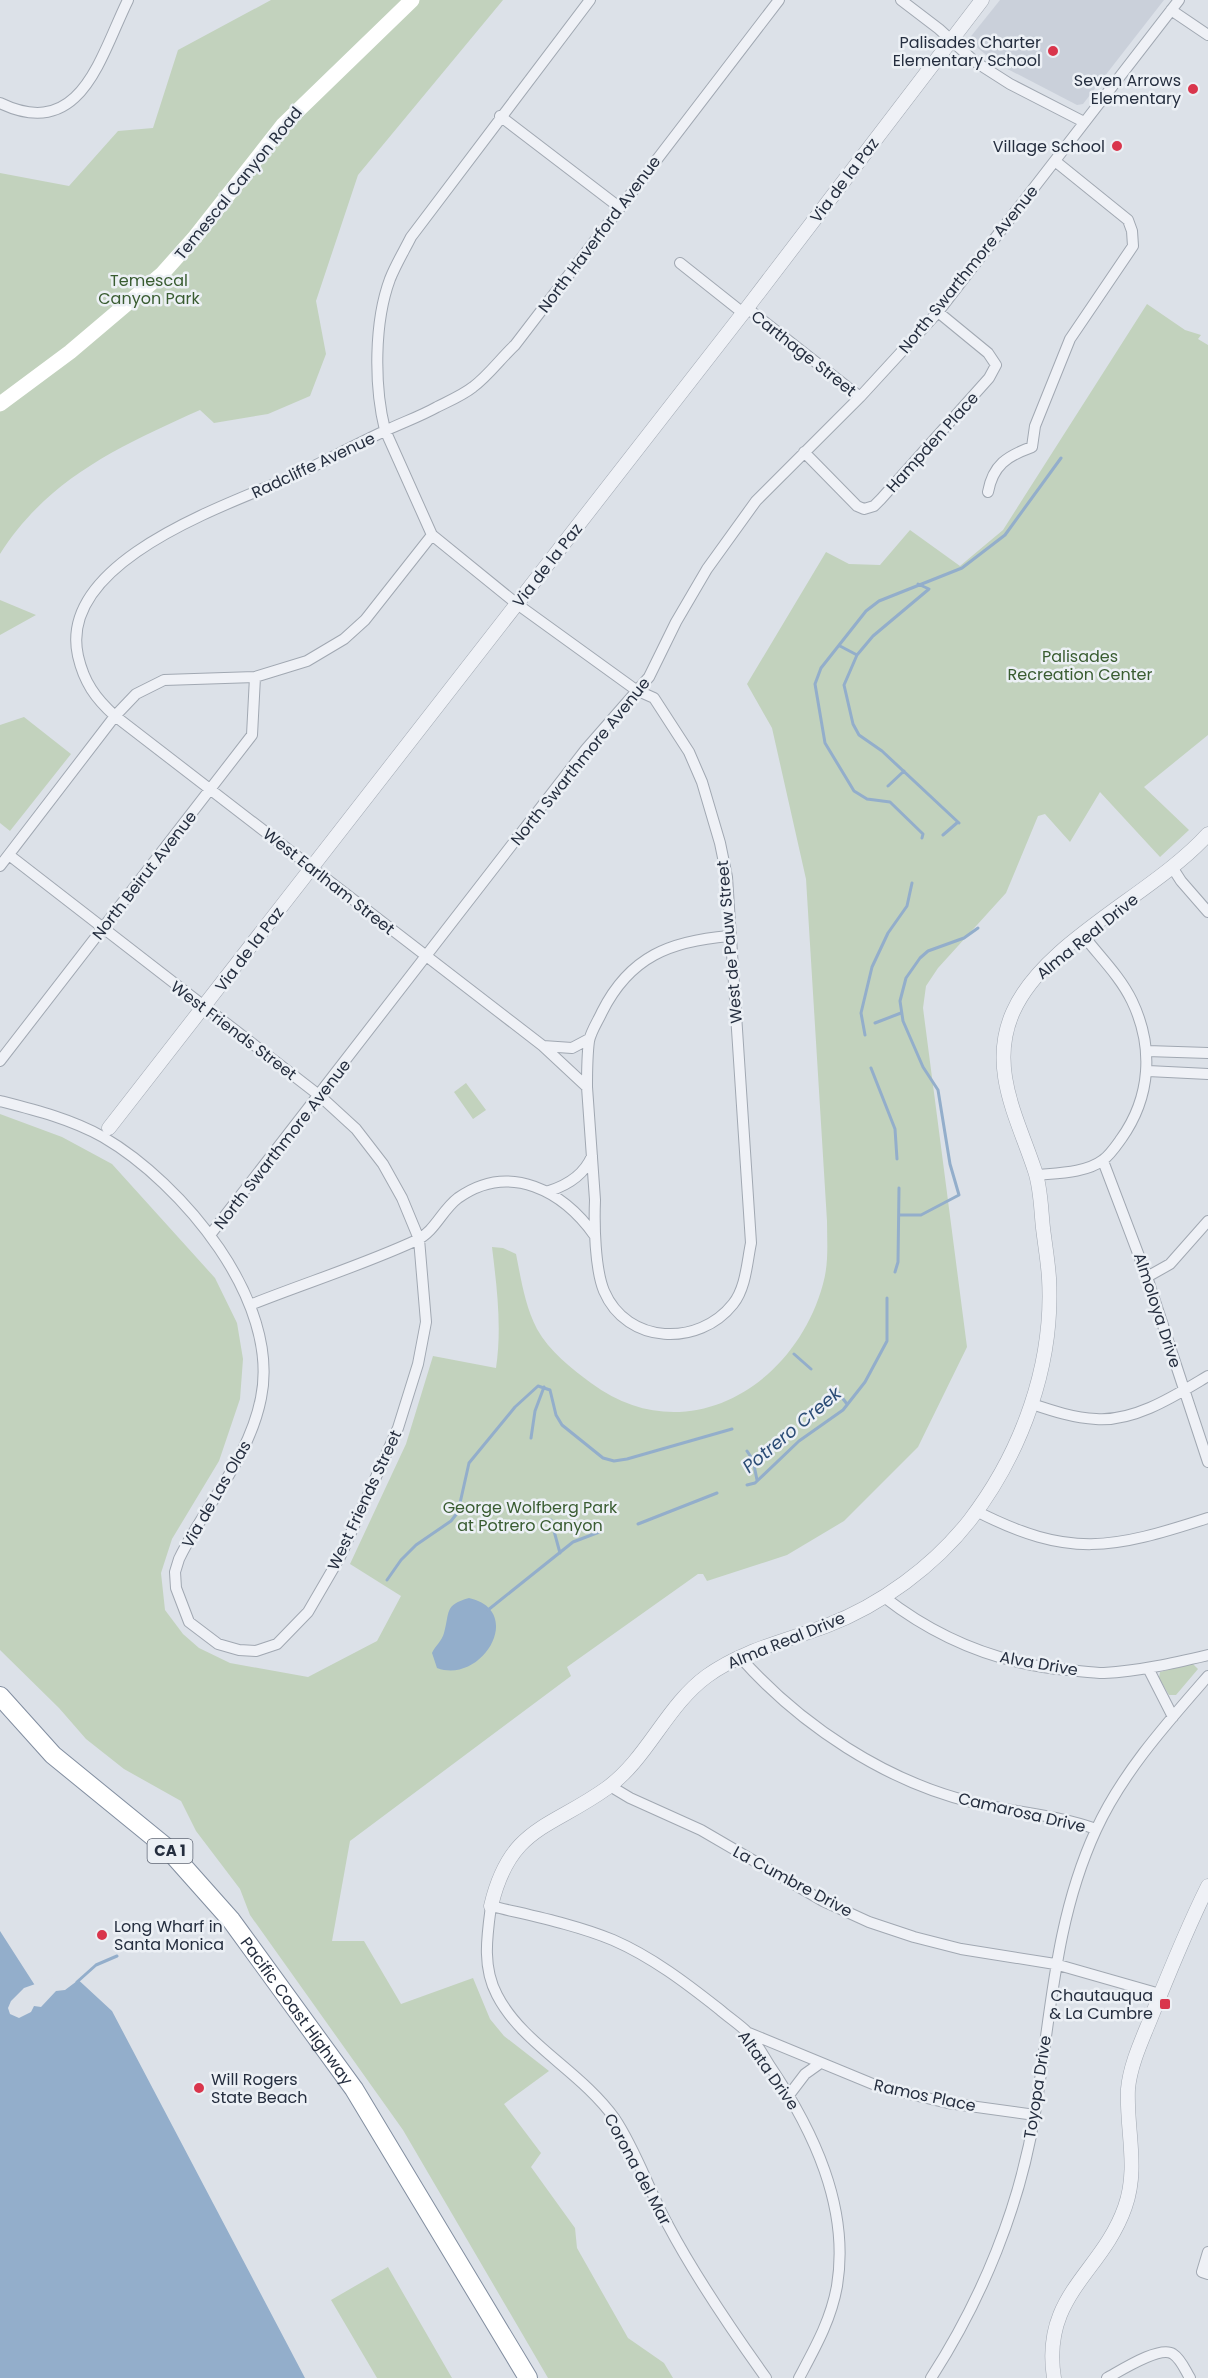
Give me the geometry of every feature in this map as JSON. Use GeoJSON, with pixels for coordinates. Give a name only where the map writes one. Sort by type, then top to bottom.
{"type":"FeatureCollection","features":[{"type":"Feature","properties":{"kind":"highway","name":"Pacific Coast Highway"},"geometry":{"type":"LineString","coordinates":[[0,1696],[53,1755],[167,1848],[231,1920],[354,2089],[528,2378]]}},
{"type":"Feature","properties":{"kind":"main road","name":"Temescal Canyon Road"},"geometry":{"type":"LineString","coordinates":[[0,404],[70,352],[162,274],[195,237],[283,125],[412,0]]}},
{"type":"Feature","properties":{"kind":"street"},"geometry":{"type":"LineString","coordinates":[[0,103],[18,112],[46,114],[71,103],[84,91],[128,0]]}},
{"type":"Feature","properties":{"kind":"street","name":"Radcliffe Avenue"},"geometry":{"type":"LineString","coordinates":[[115,716],[98,700],[83,677],[77,649],[79,621],[94,590],[141,548],[171,531],[342,454],[386,430],[381,413],[378,327],[390,279],[411,237],[500,116],[590,0]]}},
{"type":"Feature","properties":{"kind":"street","name":"North Haverford Avenue"},"geometry":{"type":"LineString","coordinates":[[386,430],[473,387],[515,345],[779,0]]}},
{"type":"Feature","properties":{"kind":"street"},"geometry":{"type":"LineString","coordinates":[[901,0],[975,61],[1010,84],[1084,122]]}},
{"type":"Feature","properties":{"kind":"street","name":"Via de la Paz"},"geometry":{"type":"LineString","coordinates":[[109,1128],[745,310],[982,0]]}},
{"type":"Feature","properties":{"kind":"street","name":"North Swarthmore Avenue"},"geometry":{"type":"LineString","coordinates":[[210,1235],[579,759],[649,677],[676,622],[707,568],[756,501],[860,397],[938,312],[1179,0]]}},
{"type":"Feature","properties":{"kind":"street"},"geometry":{"type":"LineString","coordinates":[[1171,10],[1208,35]]}},
{"type":"Feature","properties":{"kind":"street"},"geometry":{"type":"LineString","coordinates":[[500,116],[619,207]]}},
{"type":"Feature","properties":{"kind":"street"},"geometry":{"type":"LineString","coordinates":[[988,492],[991,477],[999,465],[1015,453],[1032,447],[1035,426],[1070,339],[1133,246],[1132,231],[1128,220],[1055,161]]}},
{"type":"Feature","properties":{"kind":"street","name":"Carthage Street"},"geometry":{"type":"LineString","coordinates":[[680,263],[860,397]]}},
{"type":"Feature","properties":{"kind":"street","name":"Hampden Place"},"geometry":{"type":"LineString","coordinates":[[804,452],[857,506],[864,509],[874,506],[881,499],[994,372],[996,365],[993,358],[938,312]]}},
{"type":"Feature","properties":{"kind":"street"},"geometry":{"type":"LineString","coordinates":[[386,430],[432,535],[517,604],[636,690],[654,698]]}},
{"type":"Feature","properties":{"kind":"street"},"geometry":{"type":"LineString","coordinates":[[0,866],[115,716],[136,694],[164,680],[255,677],[307,661],[344,639],[365,620],[432,535]]}},
{"type":"Feature","properties":{"kind":"street","name":"North Beirut Avenue"},"geometry":{"type":"LineString","coordinates":[[0,1061],[252,735],[255,677]]}},
{"type":"Feature","properties":{"kind":"street"},"geometry":{"type":"LineString","coordinates":[[649,677],[654,698]]}},
{"type":"Feature","properties":{"kind":"street","name":"West de Pauw Street"},"geometry":{"type":"LineString","coordinates":[[596,1237],[603,1290],[621,1317],[636,1326],[671,1336],[690,1333],[722,1316],[735,1302],[746,1270],[750,1224],[729,936],[727,877],[711,809],[690,752],[654,698]]}},
{"type":"Feature","properties":{"kind":"street","name":"West Earlham Street"},"geometry":{"type":"LineString","coordinates":[[115,716],[543,1046],[587,1087]]}},
{"type":"Feature","properties":{"kind":"street","name":"Alma Real Drive"},"geometry":{"type":"LineString","coordinates":[[491,1906],[500,1875],[520,1844],[553,1818],[610,1786],[635,1759],[688,1692],[723,1665],[829,1625],[884,1597],[921,1569],[950,1542],[976,1511],[1000,1473],[1032,1404],[1041,1369],[1049,1319],[1049,1278],[1037,1175],[1007,1096],[1003,1069],[1004,1044],[1012,1014],[1026,988],[1046,965],[1172,867],[1208,834]]}},
{"type":"Feature","properties":{"kind":"street","name":"West Friends Street"},"geometry":{"type":"LineString","coordinates":[[9,855],[320,1096],[356,1129],[383,1164],[402,1198],[419,1239],[426,1322],[418,1364],[398,1428],[340,1557],[308,1612],[277,1644],[256,1651],[218,1644]]}},
{"type":"Feature","properties":{"kind":"street"},"geometry":{"type":"LineString","coordinates":[[1172,867],[1208,912]]}},
{"type":"Feature","properties":{"kind":"street"},"geometry":{"type":"LineString","coordinates":[[1037,1175],[1080,1169],[1103,1161],[1133,1120],[1148,1071],[1147,1051],[1132,1001],[1122,983],[1083,935]]}},
{"type":"Feature","properties":{"kind":"street"},"geometry":{"type":"LineString","coordinates":[[596,1237],[587,1087],[589,1039],[606,1004],[635,967],[664,948],[693,939],[729,936]]}},
{"type":"Feature","properties":{"kind":"street"},"geometry":{"type":"LineString","coordinates":[[543,1046],[572,1048],[589,1039]]}},
{"type":"Feature","properties":{"kind":"street"},"geometry":{"type":"LineString","coordinates":[[1147,1051],[1208,1053]]}},
{"type":"Feature","properties":{"kind":"street"},"geometry":{"type":"LineString","coordinates":[[1148,1071],[1208,1074]]}},
{"type":"Feature","properties":{"kind":"street","name":"Via de Las Olas"},"geometry":{"type":"LineString","coordinates":[[0,1101],[47,1113],[102,1137],[154,1174],[210,1235],[250,1305],[261,1338],[264,1373],[261,1398],[251,1432],[229,1478],[188,1541],[175,1572],[176,1588],[189,1622],[218,1644]]}},
{"type":"Feature","properties":{"kind":"street"},"geometry":{"type":"LineString","coordinates":[[552,1190],[577,1176],[592,1156]]}},
{"type":"Feature","properties":{"kind":"street","name":"Almoloya Drive"},"geometry":{"type":"LineString","coordinates":[[1103,1161],[1147,1277],[1208,1462]]}},
{"type":"Feature","properties":{"kind":"street"},"geometry":{"type":"LineString","coordinates":[[250,1305],[419,1239],[459,1197],[498,1183],[517,1183],[552,1190],[580,1215],[596,1237]]}},
{"type":"Feature","properties":{"kind":"street"},"geometry":{"type":"LineString","coordinates":[[1147,1277],[1170,1264],[1208,1221]]}},
{"type":"Feature","properties":{"kind":"street"},"geometry":{"type":"LineString","coordinates":[[1032,1404],[1067,1415],[1098,1419],[1146,1408],[1208,1376]]}},
{"type":"Feature","properties":{"kind":"street"},"geometry":{"type":"LineString","coordinates":[[976,1511],[1028,1534],[1059,1542],[1091,1545],[1141,1539],[1208,1518]]}},
{"type":"Feature","properties":{"kind":"street","name":"Alva Drive"},"geometry":{"type":"LineString","coordinates":[[884,1597],[937,1633],[984,1653],[1042,1668],[1102,1673],[1148,1668],[1208,1655]]}},
{"type":"Feature","properties":{"kind":"street","name":"Camarosa Drive"},"geometry":{"type":"LineString","coordinates":[[740,1657],[816,1728],[889,1771],[933,1790],[974,1802],[1077,1822],[1096,1829]]}},
{"type":"Feature","properties":{"kind":"street"},"geometry":{"type":"LineString","coordinates":[[1148,1668],[1173,1717]]}},
{"type":"Feature","properties":{"kind":"street","name":"Toyopa Drive"},"geometry":{"type":"LineString","coordinates":[[931,2378],[987,2273],[1016,2198],[1035,2115],[1054,1964],[1074,1891],[1096,1829],[1146,1748],[1208,1676]]}},
{"type":"Feature","properties":{"kind":"street","name":"La Cumbre Drive"},"geometry":{"type":"LineString","coordinates":[[610,1786],[630,1798],[701,1830],[823,1901],[869,1922],[914,1937],[961,1948],[1054,1964],[1160,1994]]}},
{"type":"Feature","properties":{"kind":"street"},"geometry":{"type":"LineString","coordinates":[[1054,2378],[1052,2348],[1059,2314],[1116,2227],[1125,2207],[1132,2159],[1128,2088],[1136,2054],[1208,1886]]}},
{"type":"Feature","properties":{"kind":"street","name":"Altata Drive"},"geometry":{"type":"LineString","coordinates":[[491,1906],[577,1927],[614,1941],[645,1957],[690,1986],[747,2032],[789,2095],[819,2151],[834,2206],[840,2250],[837,2287],[824,2333],[799,2378]]}},
{"type":"Feature","properties":{"kind":"street","name":"Corona del Mar"},"geometry":{"type":"LineString","coordinates":[[491,1906],[485,1944],[489,1972],[496,1994],[527,2036],[578,2077],[616,2121],[668,2225],[721,2315],[766,2378]]}},
{"type":"Feature","properties":{"kind":"street","name":"Ramos Place"},"geometry":{"type":"LineString","coordinates":[[747,2032],[819,2064],[892,2090],[948,2103],[1035,2115]]}},
{"type":"Feature","properties":{"kind":"street"},"geometry":{"type":"LineString","coordinates":[[789,2095],[805,2074],[819,2064]]}},
{"type":"Feature","properties":{"kind":"street"},"geometry":{"type":"LineString","coordinates":[[1208,2253],[1202,2272],[1208,2274]]}},
{"type":"Feature","properties":{"kind":"street"},"geometry":{"type":"LineString","coordinates":[[1107,2378],[1165,2351],[1175,2356],[1190,2378]]}},
{"type":"Feature","properties":{"kind":"shaded area","name":"Palisades Charter Elementary School"},"geometry":{"type":"Polygon","coordinates":[[[1000,0],[1164,0],[1083,104],[1077,105],[996,63],[968,40],[1000,0]]]}},
{"type":"Feature","properties":{"kind":"green space","name":"Temescal Canyon Park"},"geometry":{"type":"Polygon","coordinates":[[[271,0],[503,0],[358,175],[316,301],[326,354],[310,396],[268,414],[214,423],[200,410],[115,451],[64,484],[41,504],[19,527],[0,554],[0,173],[69,186],[118,131],[153,128],[178,50],[271,0]]]}},
{"type":"Feature","properties":{"kind":"green space"},"geometry":{"type":"Polygon","coordinates":[[[1147,304],[1185,330],[1201,335],[1198,339],[1208,345],[1208,735],[1144,787],[1189,830],[1160,857],[1100,792],[1070,842],[1045,814],[1038,816],[1006,893],[938,968],[926,986],[923,1008],[967,1347],[918,1447],[844,1521],[787,1555],[707,1581],[703,1574],[698,1574],[567,1667],[571,1676],[350,1841],[332,1941],[364,1941],[401,2004],[473,1978],[490,2019],[504,2036],[549,2071],[504,2104],[541,2153],[531,2167],[575,2228],[577,2248],[628,2338],[664,2363],[673,2378],[548,2378],[403,2130],[250,1915],[240,1889],[196,1831],[181,1801],[124,1769],[86,1739],[59,1708],[0,1650],[0,1114],[62,1137],[112,1164],[215,1278],[237,1323],[243,1359],[240,1399],[219,1461],[172,1539],[161,1573],[165,1610],[183,1634],[199,1648],[230,1663],[308,1677],[377,1641],[401,1596],[350,1564],[406,1444],[433,1356],[496,1368],[499,1323],[492,1247],[503,1248],[516,1254],[529,1311],[537,1329],[554,1352],[591,1383],[627,1403],[663,1412],[698,1410],[732,1398],[762,1379],[788,1353],[809,1321],[825,1276],[827,1221],[806,879],[772,728],[747,684],[826,552],[849,564],[880,565],[910,530],[960,566],[1003,530],[1147,304]]]}},
{"type":"Feature","properties":{"kind":"green space"},"geometry":{"type":"Polygon","coordinates":[[[0,600],[36,615],[0,635],[0,600]]]}},
{"type":"Feature","properties":{"kind":"green space"},"geometry":{"type":"Polygon","coordinates":[[[24,717],[71,754],[10,831],[0,823],[0,725],[24,717]]]}},
{"type":"Feature","properties":{"kind":"green space"},"geometry":{"type":"Polygon","coordinates":[[[466,1083],[486,1110],[473,1119],[454,1092],[466,1083]]]}},
{"type":"Feature","properties":{"kind":"green space"},"geometry":{"type":"Polygon","coordinates":[[[1192,1663],[1198,1669],[1176,1695],[1169,1695],[1159,1678],[1160,1672],[1192,1663]]]}},
{"type":"Feature","properties":{"kind":"green space"},"geometry":{"type":"Polygon","coordinates":[[[388,2267],[452,2378],[377,2378],[331,2300],[388,2267]]]}},
{"type":"Feature","properties":{"kind":"water"},"geometry":{"type":"Polygon","coordinates":[[[469,1598],[486,1605],[494,1617],[496,1630],[491,1644],[482,1657],[469,1666],[454,1670],[437,1668],[432,1653],[443,1636],[449,1610],[455,1603],[469,1598]]]}},
{"type":"Feature","properties":{"kind":"water"},"geometry":{"type":"Polygon","coordinates":[[[0,1931],[36,1987],[72,1974],[112,2011],[305,2378],[0,2378],[0,1931]]]}},
{"type":"Feature","properties":{"kind":"pier"},"geometry":{"type":"Polygon","coordinates":[[[72,1971],[81,1978],[65,1990],[56,1991],[41,2007],[34,2006],[31,2012],[19,2018],[10,2014],[8,2008],[11,2001],[24,1988],[72,1971]]]}},
{"type":"Feature","properties":{"kind":"waterway","name":"Potrero Creek"},"geometry":{"type":"LineString","coordinates":[[922,838],[923,834],[890,802],[867,799],[854,791],[825,743],[815,684],[821,668],[866,611],[879,601],[962,568],[1005,535],[1061,458]]}},
{"type":"Feature","properties":{"kind":"waterway"},"geometry":{"type":"LineString","coordinates":[[918,584],[929,589],[873,636],[857,655],[844,685],[853,724],[859,735],[882,751],[959,823]]}},
{"type":"Feature","properties":{"kind":"waterway"},"geometry":{"type":"LineString","coordinates":[[840,646],[857,655]]}},
{"type":"Feature","properties":{"kind":"waterway"},"geometry":{"type":"LineString","coordinates":[[888,786],[904,771]]}},
{"type":"Feature","properties":{"kind":"waterway"},"geometry":{"type":"LineString","coordinates":[[943,835],[958,822]]}},
{"type":"Feature","properties":{"kind":"waterway","name":"Potrero Creek"},"geometry":{"type":"LineString","coordinates":[[865,1035],[861,1013],[872,967],[888,933],[907,906],[912,883]]}},
{"type":"Feature","properties":{"kind":"waterway"},"geometry":{"type":"LineString","coordinates":[[899,1215],[921,1215],[959,1195],[950,1164],[938,1090],[923,1067],[903,1021],[900,1001],[906,978],[928,951],[964,938],[978,928]]}},
{"type":"Feature","properties":{"kind":"waterway"},"geometry":{"type":"LineString","coordinates":[[875,1023],[901,1013]]}},
{"type":"Feature","properties":{"kind":"waterway","name":"Potrero Creek"},"geometry":{"type":"LineString","coordinates":[[871,1068],[895,1129],[897,1159]]}},
{"type":"Feature","properties":{"kind":"waterway","name":"Potrero Creek"},"geometry":{"type":"LineString","coordinates":[[895,1272],[898,1262],[899,1188]]}},
{"type":"Feature","properties":{"kind":"waterway","name":"Potrero Creek"},"geometry":{"type":"LineString","coordinates":[[747,1485],[755,1483],[799,1441],[843,1410],[865,1382],[887,1341],[887,1298]]}},
{"type":"Feature","properties":{"kind":"waterway"},"geometry":{"type":"LineString","coordinates":[[794,1354],[811,1369]]}},
{"type":"Feature","properties":{"kind":"waterway"},"geometry":{"type":"LineString","coordinates":[[387,1580],[401,1560],[416,1545],[451,1521],[458,1512],[469,1463],[515,1407],[538,1386],[550,1390],[556,1415],[562,1425],[603,1458],[614,1461],[732,1429]]}},
{"type":"Feature","properties":{"kind":"waterway"},"geometry":{"type":"LineString","coordinates":[[531,1438],[535,1411],[544,1387]]}},
{"type":"Feature","properties":{"kind":"waterway"},"geometry":{"type":"LineString","coordinates":[[837,1391],[847,1404]]}},
{"type":"Feature","properties":{"kind":"waterway"},"geometry":{"type":"LineString","coordinates":[[747,1451],[753,1460],[757,1480]]}},
{"type":"Feature","properties":{"kind":"waterway","name":"Potrero Creek"},"geometry":{"type":"LineString","coordinates":[[638,1524],[717,1493]]}},
{"type":"Feature","properties":{"kind":"waterway"},"geometry":{"type":"LineString","coordinates":[[551,1520],[560,1553]]}},
{"type":"Feature","properties":{"kind":"waterway","name":"Potrero Creek"},"geometry":{"type":"LineString","coordinates":[[488,1610],[573,1542],[602,1531]]}},
{"type":"Feature","properties":{"kind":"waterway","name":"Potrero Creek"},"geometry":{"type":"LineString","coordinates":[[77,1982],[96,1965],[117,1956]]}},
{"type":"Feature","properties":{"kind":"place","name":"Palisades Charter Elementary School"},"geometry":{"type":"Point","coordinates":[1053,51]}},
{"type":"Feature","properties":{"kind":"place","name":"Seven Arrows Elementary"},"geometry":{"type":"Point","coordinates":[1193,89]}},
{"type":"Feature","properties":{"kind":"place","name":"Village School"},"geometry":{"type":"Point","coordinates":[1117,146]}},
{"type":"Feature","properties":{"kind":"place","name":"Long Wharf in Santa Monica"},"geometry":{"type":"Point","coordinates":[102,1935]}},
{"type":"Feature","properties":{"kind":"place","name":"Chautauqua & La Cumbre"},"geometry":{"type":"Point","coordinates":[1165,2004]}},
{"type":"Feature","properties":{"kind":"place","name":"Will Rogers State Beach"},"geometry":{"type":"Point","coordinates":[199,2088]}},
{"type":"Feature","properties":{"kind":"park label","name":"Palisades Recreation Center"},"geometry":{"type":"Point","coordinates":[1080,665]}},
{"type":"Feature","properties":{"kind":"park label","name":"George Wolfberg Park at Potrero Canyon"},"geometry":{"type":"Point","coordinates":[530,1516]}}]}
